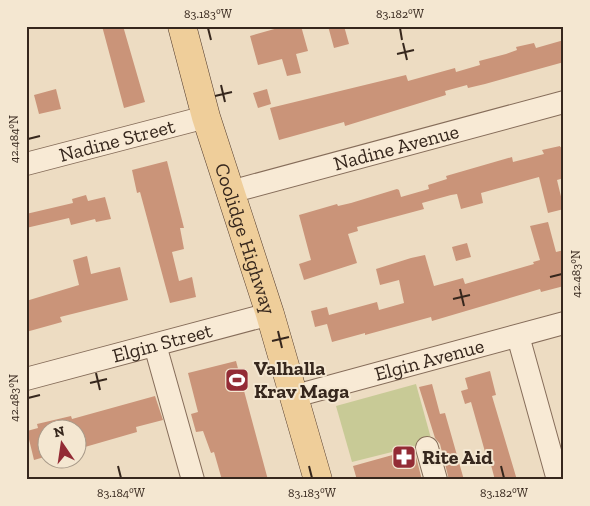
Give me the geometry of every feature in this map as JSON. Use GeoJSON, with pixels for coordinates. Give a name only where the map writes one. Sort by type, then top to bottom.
{"type":"FeatureCollection","features":[{"type":"Feature","properties":{"kind":"main road","name":"Coolidge Highway"},"geometry":{"type":"LineString","coordinates":[[182,26],[206,116],[270,314],[318,480]]}},
{"type":"Feature","properties":{"kind":"street","name":"Nadine Avenue"},"geometry":{"type":"LineString","coordinates":[[230,192],[564,102]]}},
{"type":"Feature","properties":{"kind":"street","name":"Nadine Street"},"geometry":{"type":"LineString","coordinates":[[26,164],[206,116]]}},
{"type":"Feature","properties":{"kind":"street","name":"Elgin Street"},"geometry":{"type":"LineString","coordinates":[[26,379],[270,314]]}},
{"type":"Feature","properties":{"kind":"street","name":"Elgin Avenue"},"geometry":{"type":"LineString","coordinates":[[294,396],[564,323]]}},
{"type":"Feature","properties":{"kind":"street"},"geometry":{"type":"LineString","coordinates":[[518,336],[558,480]]}},
{"type":"Feature","properties":{"kind":"street"},"geometry":{"type":"LineString","coordinates":[[155,345],[193,480]]}},
{"type":"Feature","properties":{"kind":"street"},"geometry":{"type":"LineString","coordinates":[[427,448],[436,480]]}},
{"type":"Feature","properties":{"kind":"green space"},"geometry":{"type":"Polygon","coordinates":[[[416,384],[432,442],[352,462],[336,406],[416,384]]]}},
{"type":"Feature","properties":{"kind":"building"},"geometry":{"type":"Polygon","coordinates":[[[102,26],[123,26],[145,102],[124,108],[102,26]]]}},
{"type":"Feature","properties":{"kind":"building"},"geometry":{"type":"Polygon","coordinates":[[[285,26],[301,26],[308,51],[296,54],[301,73],[287,76],[282,59],[258,65],[250,36],[285,26]]]}},
{"type":"Feature","properties":{"kind":"building"},"geometry":{"type":"Polygon","coordinates":[[[328,26],[344,26],[349,44],[334,48],[328,26]]]}},
{"type":"Feature","properties":{"kind":"building"},"geometry":{"type":"Polygon","coordinates":[[[564,40],[564,62],[485,84],[468,88],[467,85],[445,91],[446,95],[345,126],[344,122],[279,140],[270,108],[406,75],[408,81],[455,68],[456,72],[480,65],[479,61],[517,50],[516,47],[534,43],[536,48],[564,40]]]}},
{"type":"Feature","properties":{"kind":"building"},"geometry":{"type":"Polygon","coordinates":[[[56,89],[61,109],[39,114],[34,95],[56,89]]]}},
{"type":"Feature","properties":{"kind":"building"},"geometry":{"type":"Polygon","coordinates":[[[267,89],[271,104],[258,108],[253,93],[267,89]]]}},
{"type":"Feature","properties":{"kind":"building"},"geometry":{"type":"Polygon","coordinates":[[[564,146],[564,178],[557,180],[564,209],[548,213],[539,177],[481,193],[483,203],[461,209],[457,194],[451,195],[422,203],[424,209],[357,227],[358,231],[348,234],[357,263],[304,280],[299,264],[311,260],[299,215],[337,204],[338,206],[351,203],[397,189],[401,197],[429,189],[428,185],[447,179],[446,176],[512,157],[513,162],[544,154],[542,150],[564,146]]]}},
{"type":"Feature","properties":{"kind":"building"},"geometry":{"type":"Polygon","coordinates":[[[167,161],[184,228],[180,228],[184,249],[172,252],[179,281],[192,277],[196,297],[170,303],[140,192],[137,193],[132,170],[167,161]]]}},
{"type":"Feature","properties":{"kind":"building"},"geometry":{"type":"Polygon","coordinates":[[[86,195],[88,201],[105,197],[111,219],[96,222],[95,219],[71,225],[69,218],[26,228],[26,214],[73,203],[72,199],[86,195]]]}},
{"type":"Feature","properties":{"kind":"building"},"geometry":{"type":"Polygon","coordinates":[[[548,222],[556,252],[564,250],[564,286],[541,292],[540,289],[432,321],[431,317],[332,342],[327,324],[315,327],[311,311],[327,307],[329,315],[377,302],[379,310],[404,303],[399,280],[380,285],[376,269],[411,258],[425,255],[434,286],[463,278],[465,284],[534,264],[533,262],[540,260],[530,226],[548,222]]]}},
{"type":"Feature","properties":{"kind":"building"},"geometry":{"type":"Polygon","coordinates":[[[467,243],[471,257],[456,261],[452,247],[467,243]]]}},
{"type":"Feature","properties":{"kind":"building"},"geometry":{"type":"Polygon","coordinates":[[[87,256],[91,274],[120,267],[128,300],[60,317],[62,322],[26,332],[26,301],[79,285],[73,260],[87,256]]]}},
{"type":"Feature","properties":{"kind":"building"},"geometry":{"type":"Polygon","coordinates":[[[236,361],[268,480],[222,480],[214,452],[211,453],[203,431],[196,432],[191,414],[198,412],[188,373],[236,361]]]}},
{"type":"Feature","properties":{"kind":"building"},"geometry":{"type":"Polygon","coordinates":[[[490,371],[496,395],[492,396],[517,480],[495,480],[491,465],[489,466],[471,402],[465,404],[461,391],[468,389],[465,378],[490,371]]]}},
{"type":"Feature","properties":{"kind":"building"},"geometry":{"type":"Polygon","coordinates":[[[432,384],[440,414],[445,413],[464,480],[449,480],[440,444],[435,438],[419,387],[432,384]]]}},
{"type":"Feature","properties":{"kind":"building"},"geometry":{"type":"Polygon","coordinates":[[[155,396],[163,420],[136,427],[137,432],[88,446],[88,418],[76,418],[155,396]]]}},
{"type":"Feature","properties":{"kind":"building"},"geometry":{"type":"Polygon","coordinates":[[[38,428],[38,459],[34,460],[27,431],[38,428]]]}},
{"type":"Feature","properties":{"kind":"building","name":"Rite Aid"},"geometry":{"type":"Polygon","coordinates":[[[414,449],[422,480],[357,480],[353,466],[414,449]]]}},
{"type":"Feature","properties":{"kind":"place","name":"Valhalla Krav Maga"},"geometry":{"type":"Point","coordinates":[237,380]}},
{"type":"Feature","properties":{"kind":"place","name":"Rite Aid"},"geometry":{"type":"Point","coordinates":[404,457]}}]}
